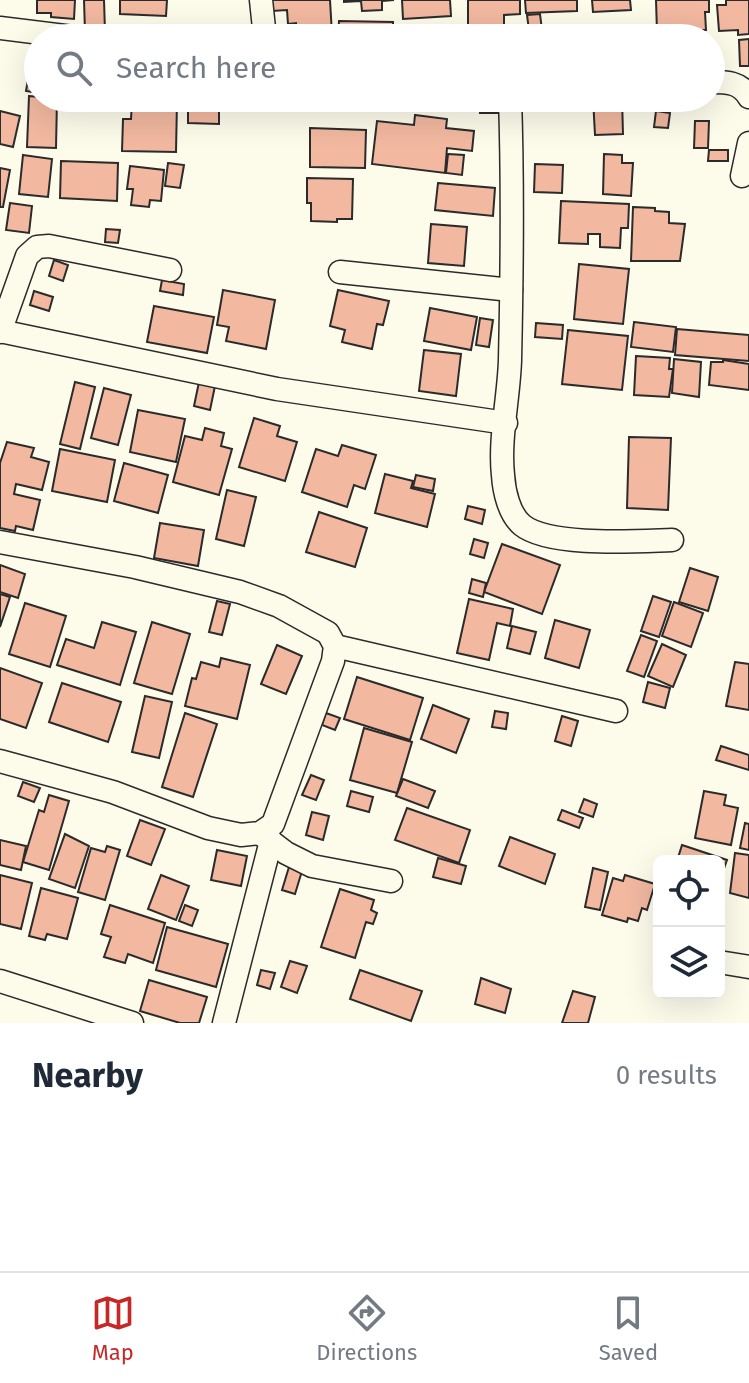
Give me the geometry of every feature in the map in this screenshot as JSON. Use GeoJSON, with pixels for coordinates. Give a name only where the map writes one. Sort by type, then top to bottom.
{"type":"FeatureCollection","features":[{"type":"Feature","properties":{"kind":"street"},"geometry":{"type":"LineString","coordinates":[[261,0],[264,24]]}},
{"type":"Feature","properties":{"kind":"street"},"geometry":{"type":"LineString","coordinates":[[0,28],[24,31]]}},
{"type":"Feature","properties":{"kind":"street"},"geometry":{"type":"LineString","coordinates":[[725,81],[744,89],[749,97]]}},
{"type":"Feature","properties":{"kind":"street"},"geometry":{"type":"LineString","coordinates":[[510,112],[511,290],[502,471],[513,513],[522,525],[535,531],[588,542],[672,540]]}},
{"type":"Feature","properties":{"kind":"street"},"geometry":{"type":"LineString","coordinates":[[742,176],[749,143]]}},
{"type":"Feature","properties":{"kind":"street"},"geometry":{"type":"LineString","coordinates":[[170,270],[49,246],[37,247],[27,256],[0,332],[291,391],[506,423]]}},
{"type":"Feature","properties":{"kind":"street"},"geometry":{"type":"LineString","coordinates":[[340,272],[511,290]]}},
{"type":"Feature","properties":{"kind":"street"},"geometry":{"type":"LineString","coordinates":[[0,542],[135,567],[240,592],[279,606],[328,633],[335,646],[333,661],[296,766],[266,837],[224,1023]]}},
{"type":"Feature","properties":{"kind":"street"},"geometry":{"type":"LineString","coordinates":[[335,646],[616,711]]}},
{"type":"Feature","properties":{"kind":"street"},"geometry":{"type":"LineString","coordinates":[[0,761],[113,792],[208,828],[266,837],[286,853],[312,866],[391,881]]}},
{"type":"Feature","properties":{"kind":"street"},"geometry":{"type":"LineString","coordinates":[[725,963],[749,967]]}},
{"type":"Feature","properties":{"kind":"street"},"geometry":{"type":"LineString","coordinates":[[0,981],[132,1023]]}},
{"type":"Feature","properties":{"kind":"building"},"geometry":{"type":"Polygon","coordinates":[[[37,0],[75,0],[74,19],[37,13],[37,0]]]}},
{"type":"Feature","properties":{"kind":"building"},"geometry":{"type":"Polygon","coordinates":[[[84,0],[104,0],[105,24],[85,24],[84,0]]]}},
{"type":"Feature","properties":{"kind":"building"},"geometry":{"type":"Polygon","coordinates":[[[120,0],[167,0],[166,16],[120,14],[120,0]]]}},
{"type":"Feature","properties":{"kind":"building"},"geometry":{"type":"Polygon","coordinates":[[[271,0],[330,0],[331,24],[288,24],[287,10],[272,11],[271,0]]]}},
{"type":"Feature","properties":{"kind":"building"},"geometry":{"type":"Polygon","coordinates":[[[344,0],[394,0],[382,1],[382,10],[362,11],[361,1],[344,0]]]}},
{"type":"Feature","properties":{"kind":"building"},"geometry":{"type":"Polygon","coordinates":[[[402,0],[450,0],[451,16],[403,19],[402,0]]]}},
{"type":"Feature","properties":{"kind":"building"},"geometry":{"type":"Polygon","coordinates":[[[468,0],[520,0],[520,14],[504,15],[504,24],[468,24],[468,0]]]}},
{"type":"Feature","properties":{"kind":"building"},"geometry":{"type":"Polygon","coordinates":[[[525,0],[577,0],[577,11],[526,13],[525,0]]]}},
{"type":"Feature","properties":{"kind":"building"},"geometry":{"type":"Polygon","coordinates":[[[592,0],[630,0],[631,10],[593,12],[592,0]]]}},
{"type":"Feature","properties":{"kind":"building"},"geometry":{"type":"Polygon","coordinates":[[[656,0],[709,0],[706,24],[657,24],[656,0]]]}},
{"type":"Feature","properties":{"kind":"building"},"geometry":{"type":"Polygon","coordinates":[[[726,0],[749,0],[749,34],[738,35],[738,30],[725,31],[725,24],[718,24],[717,5],[726,5],[726,0]]]}},
{"type":"Feature","properties":{"kind":"building"},"geometry":{"type":"Polygon","coordinates":[[[540,14],[541,24],[528,24],[527,15],[540,14]]]}},
{"type":"Feature","properties":{"kind":"building"},"geometry":{"type":"Polygon","coordinates":[[[339,21],[393,22],[393,24],[339,24],[339,21]]]}},
{"type":"Feature","properties":{"kind":"building"},"geometry":{"type":"Polygon","coordinates":[[[749,39],[749,66],[740,66],[739,40],[749,39]]]}},
{"type":"Feature","properties":{"kind":"building"},"geometry":{"type":"Polygon","coordinates":[[[0,111],[20,116],[13,147],[0,144],[0,111]]]}},
{"type":"Feature","properties":{"kind":"building"},"geometry":{"type":"Polygon","coordinates":[[[28,112],[57,112],[56,148],[27,147],[28,112]]]}},
{"type":"Feature","properties":{"kind":"building"},"geometry":{"type":"Polygon","coordinates":[[[131,112],[177,112],[176,152],[122,151],[123,119],[131,119],[131,112]]]}},
{"type":"Feature","properties":{"kind":"building"},"geometry":{"type":"Polygon","coordinates":[[[188,112],[219,112],[219,124],[188,123],[188,112]]]}},
{"type":"Feature","properties":{"kind":"building"},"geometry":{"type":"Polygon","coordinates":[[[594,112],[622,112],[623,134],[595,135],[594,112]]]}},
{"type":"Feature","properties":{"kind":"building"},"geometry":{"type":"Polygon","coordinates":[[[656,112],[670,113],[668,128],[654,127],[656,112]]]}},
{"type":"Feature","properties":{"kind":"building"},"geometry":{"type":"Polygon","coordinates":[[[415,115],[447,119],[446,128],[474,131],[472,151],[447,148],[445,173],[372,164],[377,121],[414,125],[415,115]]]}},
{"type":"Feature","properties":{"kind":"building"},"geometry":{"type":"Polygon","coordinates":[[[695,121],[709,121],[708,148],[694,148],[695,121]]]}},
{"type":"Feature","properties":{"kind":"building"},"geometry":{"type":"Polygon","coordinates":[[[310,128],[366,130],[365,168],[310,167],[310,128]]]}},
{"type":"Feature","properties":{"kind":"building"},"geometry":{"type":"Polygon","coordinates":[[[709,150],[728,150],[728,161],[708,161],[709,150]]]}},
{"type":"Feature","properties":{"kind":"building"},"geometry":{"type":"Polygon","coordinates":[[[448,154],[464,155],[462,175],[446,173],[448,154]]]}},
{"type":"Feature","properties":{"kind":"building"},"geometry":{"type":"Polygon","coordinates":[[[604,154],[622,155],[622,163],[633,163],[631,196],[603,194],[604,154]]]}},
{"type":"Feature","properties":{"kind":"building"},"geometry":{"type":"Polygon","coordinates":[[[23,155],[52,159],[48,197],[19,194],[23,155]]]}},
{"type":"Feature","properties":{"kind":"building"},"geometry":{"type":"Polygon","coordinates":[[[61,161],[118,163],[117,201],[60,198],[61,161]]]}},
{"type":"Feature","properties":{"kind":"building"},"geometry":{"type":"Polygon","coordinates":[[[168,163],[184,165],[180,188],[165,186],[168,163]]]}},
{"type":"Feature","properties":{"kind":"building"},"geometry":{"type":"Polygon","coordinates":[[[535,164],[563,165],[562,193],[534,192],[535,164]]]}},
{"type":"Feature","properties":{"kind":"building"},"geometry":{"type":"Polygon","coordinates":[[[130,166],[164,170],[161,201],[150,200],[149,207],[131,205],[133,189],[127,189],[130,166]]]}},
{"type":"Feature","properties":{"kind":"building"},"geometry":{"type":"Polygon","coordinates":[[[0,168],[10,170],[3,207],[0,207],[0,168]]]}},
{"type":"Feature","properties":{"kind":"building"},"geometry":{"type":"Polygon","coordinates":[[[307,178],[353,179],[352,219],[311,221],[307,178]]]}},
{"type":"Feature","properties":{"kind":"building"},"geometry":{"type":"Polygon","coordinates":[[[438,183],[495,188],[493,216],[435,210],[438,183]]]}},
{"type":"Feature","properties":{"kind":"building"},"geometry":{"type":"Polygon","coordinates":[[[561,201],[629,204],[628,228],[621,228],[620,248],[600,247],[600,234],[588,234],[588,244],[559,243],[561,201]]]}},
{"type":"Feature","properties":{"kind":"building"},"geometry":{"type":"Polygon","coordinates":[[[10,203],[32,206],[29,233],[6,230],[10,203]]]}},
{"type":"Feature","properties":{"kind":"building"},"geometry":{"type":"Polygon","coordinates":[[[633,207],[669,212],[669,223],[685,224],[680,261],[631,261],[633,207]]]}},
{"type":"Feature","properties":{"kind":"building"},"geometry":{"type":"Polygon","coordinates":[[[431,224],[467,227],[464,266],[428,263],[431,224]]]}},
{"type":"Feature","properties":{"kind":"building"},"geometry":{"type":"Polygon","coordinates":[[[106,229],[120,230],[118,243],[105,242],[106,229]]]}},
{"type":"Feature","properties":{"kind":"building"},"geometry":{"type":"Polygon","coordinates":[[[54,260],[68,265],[63,281],[49,276],[54,260]]]}},
{"type":"Feature","properties":{"kind":"building"},"geometry":{"type":"Polygon","coordinates":[[[579,264],[629,269],[623,324],[574,319],[579,264]]]}},
{"type":"Feature","properties":{"kind":"building"},"geometry":{"type":"Polygon","coordinates":[[[162,280],[184,284],[183,295],[160,291],[162,280]]]}},
{"type":"Feature","properties":{"kind":"building"},"geometry":{"type":"Polygon","coordinates":[[[223,290],[275,300],[266,349],[226,341],[229,327],[217,325],[223,290]]]}},
{"type":"Feature","properties":{"kind":"building"},"geometry":{"type":"Polygon","coordinates":[[[338,290],[389,301],[383,325],[377,324],[372,349],[342,342],[345,330],[330,326],[338,290]]]}},
{"type":"Feature","properties":{"kind":"building"},"geometry":{"type":"Polygon","coordinates":[[[34,291],[53,297],[49,311],[30,305],[34,291]]]}},
{"type":"Feature","properties":{"kind":"building"},"geometry":{"type":"Polygon","coordinates":[[[154,306],[214,317],[207,353],[147,342],[154,306]]]}},
{"type":"Feature","properties":{"kind":"building"},"geometry":{"type":"Polygon","coordinates":[[[430,308],[477,317],[471,350],[424,341],[430,308]]]}},
{"type":"Feature","properties":{"kind":"building"},"geometry":{"type":"Polygon","coordinates":[[[480,318],[493,320],[489,347],[476,345],[480,318]]]}},
{"type":"Feature","properties":{"kind":"building"},"geometry":{"type":"Polygon","coordinates":[[[634,322],[676,327],[673,352],[631,347],[634,322]]]}},
{"type":"Feature","properties":{"kind":"building"},"geometry":{"type":"Polygon","coordinates":[[[536,323],[563,325],[562,339],[535,337],[536,323]]]}},
{"type":"Feature","properties":{"kind":"building"},"geometry":{"type":"Polygon","coordinates":[[[677,329],[749,335],[749,361],[675,355],[677,329]]]}},
{"type":"Feature","properties":{"kind":"building"},"geometry":{"type":"Polygon","coordinates":[[[568,330],[628,336],[622,390],[562,384],[568,330]]]}},
{"type":"Feature","properties":{"kind":"building"},"geometry":{"type":"Polygon","coordinates":[[[424,350],[461,354],[456,396],[419,391],[424,350]]]}},
{"type":"Feature","properties":{"kind":"building"},"geometry":{"type":"Polygon","coordinates":[[[636,356],[670,358],[669,369],[673,369],[669,397],[634,395],[636,356]]]}},
{"type":"Feature","properties":{"kind":"building"},"geometry":{"type":"Polygon","coordinates":[[[674,359],[701,362],[699,397],[672,393],[674,359]]]}},
{"type":"Feature","properties":{"kind":"building"},"geometry":{"type":"Polygon","coordinates":[[[723,360],[749,364],[749,390],[709,385],[711,362],[723,360]]]}},
{"type":"Feature","properties":{"kind":"building"},"geometry":{"type":"Polygon","coordinates":[[[75,382],[95,387],[80,449],[60,444],[75,382]]]}},
{"type":"Feature","properties":{"kind":"building"},"geometry":{"type":"Polygon","coordinates":[[[199,382],[215,386],[210,410],[194,406],[199,382]]]}},
{"type":"Feature","properties":{"kind":"building"},"geometry":{"type":"Polygon","coordinates":[[[104,388],[131,395],[118,445],[91,438],[104,388]]]}},
{"type":"Feature","properties":{"kind":"building"},"geometry":{"type":"Polygon","coordinates":[[[138,410],[185,419],[176,462],[130,452],[138,410]]]}},
{"type":"Feature","properties":{"kind":"building"},"geometry":{"type":"Polygon","coordinates":[[[254,418],[280,426],[277,436],[297,442],[285,481],[239,467],[254,418]]]}},
{"type":"Feature","properties":{"kind":"building"},"geometry":{"type":"Polygon","coordinates":[[[205,428],[224,433],[221,446],[232,449],[219,495],[173,482],[185,436],[202,440],[205,428]]]}},
{"type":"Feature","properties":{"kind":"building"},"geometry":{"type":"Polygon","coordinates":[[[629,437],[671,438],[668,510],[627,508],[629,437]]]}},
{"type":"Feature","properties":{"kind":"building"},"geometry":{"type":"Polygon","coordinates":[[[7,442],[34,448],[31,457],[49,462],[42,490],[16,484],[14,494],[40,500],[33,530],[16,526],[15,531],[0,528],[0,463],[7,442]]]}},
{"type":"Feature","properties":{"kind":"building"},"geometry":{"type":"Polygon","coordinates":[[[342,445],[376,455],[365,489],[354,485],[347,507],[302,492],[316,449],[338,456],[342,445]]]}},
{"type":"Feature","properties":{"kind":"building"},"geometry":{"type":"Polygon","coordinates":[[[60,449],[115,460],[107,502],[52,491],[60,449]]]}},
{"type":"Feature","properties":{"kind":"building"},"geometry":{"type":"Polygon","coordinates":[[[124,463],[168,475],[158,513],[114,501],[124,463]]]}},
{"type":"Feature","properties":{"kind":"building"},"geometry":{"type":"Polygon","coordinates":[[[385,474],[413,481],[411,488],[435,494],[427,527],[375,513],[385,474]]]}},
{"type":"Feature","properties":{"kind":"building"},"geometry":{"type":"Polygon","coordinates":[[[416,475],[435,479],[433,491],[413,487],[416,475]]]}},
{"type":"Feature","properties":{"kind":"building"},"geometry":{"type":"Polygon","coordinates":[[[227,490],[256,497],[244,546],[216,539],[227,490]]]}},
{"type":"Feature","properties":{"kind":"building"},"geometry":{"type":"Polygon","coordinates":[[[468,506],[485,510],[482,524],[465,519],[468,506]]]}},
{"type":"Feature","properties":{"kind":"building"},"geometry":{"type":"Polygon","coordinates":[[[319,512],[367,528],[355,567],[306,552],[319,512]]]}},
{"type":"Feature","properties":{"kind":"building"},"geometry":{"type":"Polygon","coordinates":[[[160,523],[204,530],[198,566],[154,558],[160,523]]]}},
{"type":"Feature","properties":{"kind":"building"},"geometry":{"type":"Polygon","coordinates":[[[474,539],[488,543],[484,558],[470,554],[474,539]]]}},
{"type":"Feature","properties":{"kind":"building"},"geometry":{"type":"Polygon","coordinates":[[[502,544],[560,565],[542,614],[484,592],[502,544]]]}},
{"type":"Feature","properties":{"kind":"building"},"geometry":{"type":"Polygon","coordinates":[[[0,565],[25,574],[18,598],[0,592],[0,565]]]}},
{"type":"Feature","properties":{"kind":"building"},"geometry":{"type":"Polygon","coordinates":[[[690,568],[718,577],[708,611],[679,602],[690,568]]]}},
{"type":"Feature","properties":{"kind":"building"},"geometry":{"type":"Polygon","coordinates":[[[472,579],[486,583],[483,597],[469,593],[472,579]]]}},
{"type":"Feature","properties":{"kind":"building"},"geometry":{"type":"Polygon","coordinates":[[[0,594],[10,597],[0,627],[0,594]]]}},
{"type":"Feature","properties":{"kind":"building"},"geometry":{"type":"Polygon","coordinates":[[[653,596],[671,602],[659,637],[641,631],[653,596]]]}},
{"type":"Feature","properties":{"kind":"building"},"geometry":{"type":"Polygon","coordinates":[[[469,599],[513,609],[510,626],[497,623],[489,660],[457,653],[469,599]]]}},
{"type":"Feature","properties":{"kind":"building"},"geometry":{"type":"Polygon","coordinates":[[[217,601],[230,604],[222,635],[209,632],[217,601]]]}},
{"type":"Feature","properties":{"kind":"building"},"geometry":{"type":"Polygon","coordinates":[[[674,602],[703,613],[691,647],[662,636],[674,602]]]}},
{"type":"Feature","properties":{"kind":"building"},"geometry":{"type":"Polygon","coordinates":[[[25,603],[66,616],[50,667],[9,654],[25,603]]]}},
{"type":"Feature","properties":{"kind":"building"},"geometry":{"type":"Polygon","coordinates":[[[555,620],[590,630],[579,668],[545,658],[555,620]]]}},
{"type":"Feature","properties":{"kind":"building"},"geometry":{"type":"Polygon","coordinates":[[[102,622],[136,632],[120,685],[57,665],[66,639],[94,648],[102,622]]]}},
{"type":"Feature","properties":{"kind":"building"},"geometry":{"type":"Polygon","coordinates":[[[152,622],[190,634],[172,694],[134,683],[152,622]]]}},
{"type":"Feature","properties":{"kind":"building"},"geometry":{"type":"Polygon","coordinates":[[[512,626],[536,632],[530,654],[507,648],[512,626]]]}},
{"type":"Feature","properties":{"kind":"building"},"geometry":{"type":"Polygon","coordinates":[[[641,635],[657,641],[644,677],[627,671],[641,635]]]}},
{"type":"Feature","properties":{"kind":"building"},"geometry":{"type":"Polygon","coordinates":[[[662,644],[686,655],[673,687],[648,676],[662,644]]]}},
{"type":"Feature","properties":{"kind":"building"},"geometry":{"type":"Polygon","coordinates":[[[277,645],[302,656],[286,694],[261,684],[277,645]]]}},
{"type":"Feature","properties":{"kind":"building"},"geometry":{"type":"Polygon","coordinates":[[[221,658],[250,665],[237,719],[185,706],[192,678],[196,679],[201,662],[219,667],[221,658]]]}},
{"type":"Feature","properties":{"kind":"building"},"geometry":{"type":"Polygon","coordinates":[[[735,662],[749,664],[749,710],[726,706],[735,662]]]}},
{"type":"Feature","properties":{"kind":"building"},"geometry":{"type":"Polygon","coordinates":[[[0,668],[42,683],[26,728],[0,719],[0,668]]]}},
{"type":"Feature","properties":{"kind":"building"},"geometry":{"type":"Polygon","coordinates":[[[357,677],[423,698],[410,740],[344,719],[357,677]]]}},
{"type":"Feature","properties":{"kind":"building"},"geometry":{"type":"Polygon","coordinates":[[[648,682],[670,688],[665,708],[643,702],[648,682]]]}},
{"type":"Feature","properties":{"kind":"building"},"geometry":{"type":"Polygon","coordinates":[[[62,683],[121,702],[108,742],[49,722],[62,683]]]}},
{"type":"Feature","properties":{"kind":"building"},"geometry":{"type":"Polygon","coordinates":[[[145,696],[172,702],[159,758],[132,752],[145,696]]]}},
{"type":"Feature","properties":{"kind":"building"},"geometry":{"type":"Polygon","coordinates":[[[433,705],[469,719],[456,753],[421,739],[433,705]]]}},
{"type":"Feature","properties":{"kind":"building"},"geometry":{"type":"Polygon","coordinates":[[[495,711],[508,713],[506,729],[492,727],[495,711]]]}},
{"type":"Feature","properties":{"kind":"building"},"geometry":{"type":"Polygon","coordinates":[[[185,713],[217,724],[193,797],[162,787],[185,713]]]}},
{"type":"Feature","properties":{"kind":"building"},"geometry":{"type":"Polygon","coordinates":[[[326,713],[340,718],[335,730],[322,725],[326,713]]]}},
{"type":"Feature","properties":{"kind":"building"},"geometry":{"type":"Polygon","coordinates":[[[562,716],[578,721],[571,746],[555,741],[562,716]]]}},
{"type":"Feature","properties":{"kind":"building"},"geometry":{"type":"Polygon","coordinates":[[[364,728],[412,742],[397,793],[350,780],[364,728]]]}},
{"type":"Feature","properties":{"kind":"building"},"geometry":{"type":"Polygon","coordinates":[[[721,746],[749,755],[749,770],[716,760],[721,746]]]}},
{"type":"Feature","properties":{"kind":"building"},"geometry":{"type":"Polygon","coordinates":[[[311,775],[324,780],[316,800],[302,795],[311,775]]]}},
{"type":"Feature","properties":{"kind":"building"},"geometry":{"type":"Polygon","coordinates":[[[403,779],[435,791],[428,808],[396,796],[403,779]]]}},
{"type":"Feature","properties":{"kind":"building"},"geometry":{"type":"Polygon","coordinates":[[[23,782],[40,788],[34,802],[18,796],[23,782]]]}},
{"type":"Feature","properties":{"kind":"building"},"geometry":{"type":"Polygon","coordinates":[[[351,791],[373,797],[369,812],[347,806],[351,791]]]}},
{"type":"Feature","properties":{"kind":"building"},"geometry":{"type":"Polygon","coordinates":[[[704,791],[726,795],[724,805],[738,808],[731,845],[695,838],[704,791]]]}},
{"type":"Feature","properties":{"kind":"building"},"geometry":{"type":"Polygon","coordinates":[[[49,795],[69,801],[49,870],[23,862],[39,810],[44,812],[49,795]]]}},
{"type":"Feature","properties":{"kind":"building"},"geometry":{"type":"Polygon","coordinates":[[[584,799],[597,804],[593,817],[579,812],[584,799]]]}},
{"type":"Feature","properties":{"kind":"building"},"geometry":{"type":"Polygon","coordinates":[[[407,808],[470,830],[459,863],[395,840],[407,808]]]}},
{"type":"Feature","properties":{"kind":"building"},"geometry":{"type":"Polygon","coordinates":[[[562,810],[583,818],[579,828],[558,820],[562,810]]]}},
{"type":"Feature","properties":{"kind":"building"},"geometry":{"type":"Polygon","coordinates":[[[312,812],[329,816],[323,840],[306,835],[312,812]]]}},
{"type":"Feature","properties":{"kind":"building"},"geometry":{"type":"Polygon","coordinates":[[[140,820],[165,829],[151,865],[127,856],[140,820]]]}},
{"type":"Feature","properties":{"kind":"building"},"geometry":{"type":"Polygon","coordinates":[[[745,823],[749,824],[749,850],[740,848],[745,823]]]}},
{"type":"Feature","properties":{"kind":"building"},"geometry":{"type":"Polygon","coordinates":[[[65,834],[89,846],[75,888],[49,879],[65,834]]]}},
{"type":"Feature","properties":{"kind":"building"},"geometry":{"type":"Polygon","coordinates":[[[510,837],[555,854],[545,884],[499,866],[510,837]]]}},
{"type":"Feature","properties":{"kind":"building"},"geometry":{"type":"Polygon","coordinates":[[[0,840],[26,846],[21,870],[0,865],[0,840]]]}},
{"type":"Feature","properties":{"kind":"building"},"geometry":{"type":"Polygon","coordinates":[[[682,845],[712,855],[679,855],[682,845]]]}},
{"type":"Feature","properties":{"kind":"building"},"geometry":{"type":"Polygon","coordinates":[[[107,846],[120,850],[105,900],[78,892],[91,848],[105,852],[107,846]]]}},
{"type":"Feature","properties":{"kind":"building"},"geometry":{"type":"Polygon","coordinates":[[[217,850],[247,856],[241,886],[211,880],[217,850]]]}},
{"type":"Feature","properties":{"kind":"building"},"geometry":{"type":"Polygon","coordinates":[[[735,853],[749,855],[749,898],[730,893],[735,853]]]}},
{"type":"Feature","properties":{"kind":"building"},"geometry":{"type":"Polygon","coordinates":[[[438,858],[466,866],[461,884],[433,877],[438,858]]]}},
{"type":"Feature","properties":{"kind":"building"},"geometry":{"type":"Polygon","coordinates":[[[289,867],[302,871],[295,894],[282,890],[289,867]]]}},
{"type":"Feature","properties":{"kind":"building"},"geometry":{"type":"Polygon","coordinates":[[[593,868],[608,872],[600,910],[585,907],[593,868]]]}},
{"type":"Feature","properties":{"kind":"building"},"geometry":{"type":"Polygon","coordinates":[[[0,875],[32,883],[21,929],[0,924],[0,875]]]}},
{"type":"Feature","properties":{"kind":"building"},"geometry":{"type":"Polygon","coordinates":[[[161,875],[189,886],[176,920],[148,909],[161,875]]]}},
{"type":"Feature","properties":{"kind":"building"},"geometry":{"type":"Polygon","coordinates":[[[625,875],[653,883],[647,910],[642,908],[638,921],[628,918],[627,922],[602,915],[613,878],[623,881],[625,875]]]}},
{"type":"Feature","properties":{"kind":"building"},"geometry":{"type":"Polygon","coordinates":[[[41,888],[78,898],[67,939],[47,934],[45,940],[29,936],[41,888]]]}},
{"type":"Feature","properties":{"kind":"building"},"geometry":{"type":"Polygon","coordinates":[[[340,889],[374,900],[371,910],[377,913],[373,924],[366,922],[355,958],[321,947],[340,889]]]}},
{"type":"Feature","properties":{"kind":"building"},"geometry":{"type":"Polygon","coordinates":[[[110,905],[165,923],[153,963],[128,954],[125,963],[104,957],[111,937],[101,934],[110,905]]]}},
{"type":"Feature","properties":{"kind":"building"},"geometry":{"type":"Polygon","coordinates":[[[185,905],[198,910],[192,926],[179,921],[185,905]]]}},
{"type":"Feature","properties":{"kind":"building"},"geometry":{"type":"Polygon","coordinates":[[[167,927],[228,944],[216,987],[156,970],[167,927]]]}},
{"type":"Feature","properties":{"kind":"building"},"geometry":{"type":"Polygon","coordinates":[[[290,961],[307,966],[297,993],[281,987],[290,961]]]}},
{"type":"Feature","properties":{"kind":"building"},"geometry":{"type":"Polygon","coordinates":[[[261,970],[275,973],[270,989],[257,985],[261,970]]]}},
{"type":"Feature","properties":{"kind":"building"},"geometry":{"type":"Polygon","coordinates":[[[360,970],[422,991],[411,1021],[350,999],[360,970]]]}},
{"type":"Feature","properties":{"kind":"building"},"geometry":{"type":"Polygon","coordinates":[[[481,978],[511,989],[505,1013],[475,1004],[481,978]]]}},
{"type":"Feature","properties":{"kind":"building"},"geometry":{"type":"Polygon","coordinates":[[[149,980],[207,997],[199,1023],[180,1023],[140,1011],[149,980]]]}},
{"type":"Feature","properties":{"kind":"building"},"geometry":{"type":"Polygon","coordinates":[[[573,991],[595,997],[588,1023],[562,1023],[573,991]]]}}]}
